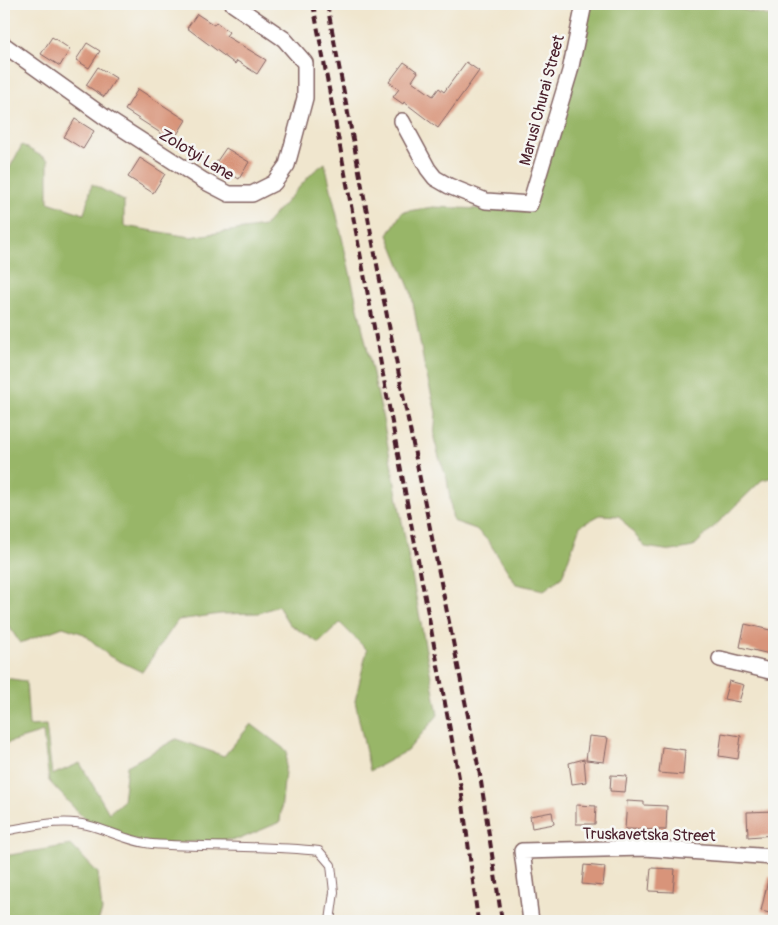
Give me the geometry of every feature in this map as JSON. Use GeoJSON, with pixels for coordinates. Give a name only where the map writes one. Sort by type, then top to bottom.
{"type":"FeatureCollection","features":[{"type":"Feature","properties":{"kind":"street","name":"Zolotyi Lane"},"geometry":{"type":"LineString","coordinates":[[4,45],[106,118],[204,181],[229,194],[252,194],[274,183],[287,165],[305,98],[305,63],[284,39],[233,4]]}},
{"type":"Feature","properties":{"kind":"street","name":"Marusi Churai Street"},"geometry":{"type":"LineString","coordinates":[[402,121],[428,170],[435,178],[448,186],[486,201],[530,204],[570,71],[584,4]]}},
{"type":"Feature","properties":{"kind":"street"},"geometry":{"type":"LineString","coordinates":[[720,659],[774,672]]}},
{"type":"Feature","properties":{"kind":"street","name":"Truskavetska Street"},"geometry":{"type":"LineString","coordinates":[[531,921],[522,851],[644,848],[774,857]]}},
{"type":"Feature","properties":{"kind":"lane"},"geometry":{"type":"LineString","coordinates":[[4,831],[61,822],[85,824],[149,844],[289,848],[319,851],[330,865],[334,892],[330,921]]}},
{"type":"Feature","properties":{"kind":"green space"},"geometry":{"type":"Polygon","coordinates":[[[587,4],[718,4],[774,17],[774,477],[762,480],[693,547],[672,551],[645,547],[619,516],[600,515],[580,526],[562,577],[544,590],[516,584],[489,542],[476,529],[453,521],[447,479],[434,438],[436,413],[424,364],[411,292],[388,235],[402,212],[433,207],[532,211],[587,4]]]}},
{"type":"Feature","properties":{"kind":"green space"},"geometry":{"type":"Polygon","coordinates":[[[22,145],[48,160],[48,202],[84,214],[92,184],[124,201],[124,226],[190,237],[264,226],[313,172],[325,163],[381,409],[438,715],[407,751],[370,771],[355,701],[367,650],[340,623],[319,643],[289,624],[278,606],[259,613],[220,614],[178,620],[142,672],[109,656],[84,634],[63,627],[20,643],[4,619],[4,169],[8,171],[22,145]]]}},
{"type":"Feature","properties":{"kind":"green space"},"geometry":{"type":"Polygon","coordinates":[[[4,678],[26,681],[29,726],[46,725],[52,775],[80,763],[109,813],[123,801],[127,766],[176,739],[224,756],[251,724],[287,751],[280,822],[240,839],[150,845],[91,826],[49,781],[43,732],[4,744],[4,678]]]}},
{"type":"Feature","properties":{"kind":"green space"},"geometry":{"type":"Polygon","coordinates":[[[71,845],[98,873],[102,911],[98,921],[4,921],[4,856],[71,845]]]}},
{"type":"Feature","properties":{"kind":"building"},"geometry":{"type":"Polygon","coordinates":[[[197,14],[214,25],[216,22],[229,32],[226,36],[266,60],[257,74],[237,61],[235,64],[187,28],[197,14]]]}},
{"type":"Feature","properties":{"kind":"building"},"geometry":{"type":"Polygon","coordinates":[[[52,37],[70,49],[60,66],[41,54],[52,37]]]}},
{"type":"Feature","properties":{"kind":"building"},"geometry":{"type":"Polygon","coordinates":[[[87,43],[100,51],[89,68],[76,60],[87,43]]]}},
{"type":"Feature","properties":{"kind":"building"},"geometry":{"type":"Polygon","coordinates":[[[404,62],[418,72],[412,81],[433,96],[439,88],[444,92],[466,62],[479,71],[438,128],[404,102],[403,104],[393,97],[399,89],[389,82],[404,62]]]}},
{"type":"Feature","properties":{"kind":"building"},"geometry":{"type":"Polygon","coordinates":[[[98,67],[116,78],[104,97],[86,85],[98,67]]]}},
{"type":"Feature","properties":{"kind":"building"},"geometry":{"type":"Polygon","coordinates":[[[138,89],[186,120],[173,141],[125,110],[138,89]]]}},
{"type":"Feature","properties":{"kind":"building"},"geometry":{"type":"Polygon","coordinates":[[[75,119],[94,131],[83,149],[64,137],[75,119]]]}},
{"type":"Feature","properties":{"kind":"building"},"geometry":{"type":"Polygon","coordinates":[[[226,148],[249,162],[239,179],[215,164],[226,148]]]}},
{"type":"Feature","properties":{"kind":"building"},"geometry":{"type":"Polygon","coordinates":[[[140,158],[165,174],[153,193],[128,177],[140,158]]]}},
{"type":"Feature","properties":{"kind":"building"},"geometry":{"type":"Polygon","coordinates":[[[745,624],[774,631],[774,655],[740,647],[745,624]]]}},
{"type":"Feature","properties":{"kind":"building"},"geometry":{"type":"Polygon","coordinates":[[[729,681],[744,685],[739,702],[724,699],[729,681]]]}},
{"type":"Feature","properties":{"kind":"building"},"geometry":{"type":"Polygon","coordinates":[[[722,733],[741,736],[738,759],[719,756],[722,733]]]}},
{"type":"Feature","properties":{"kind":"building"},"geometry":{"type":"Polygon","coordinates":[[[589,736],[608,738],[604,762],[586,760],[589,736]]]}},
{"type":"Feature","properties":{"kind":"building"},"geometry":{"type":"Polygon","coordinates":[[[662,747],[685,750],[683,775],[659,773],[662,747]]]}},
{"type":"Feature","properties":{"kind":"building"},"geometry":{"type":"Polygon","coordinates":[[[584,759],[586,782],[572,784],[569,763],[584,759]]]}},
{"type":"Feature","properties":{"kind":"building"},"geometry":{"type":"Polygon","coordinates":[[[611,775],[627,776],[625,792],[610,791],[611,775]]]}},
{"type":"Feature","properties":{"kind":"building"},"geometry":{"type":"Polygon","coordinates":[[[627,801],[644,802],[644,805],[667,806],[666,830],[625,829],[627,801]]]}},
{"type":"Feature","properties":{"kind":"building"},"geometry":{"type":"Polygon","coordinates":[[[576,805],[596,806],[595,824],[576,824],[576,805]]]}},
{"type":"Feature","properties":{"kind":"building"},"geometry":{"type":"Polygon","coordinates":[[[774,811],[774,835],[748,837],[747,812],[774,811]]]}},
{"type":"Feature","properties":{"kind":"building"},"geometry":{"type":"Polygon","coordinates":[[[552,812],[554,824],[532,828],[530,816],[552,812]]]}},
{"type":"Feature","properties":{"kind":"building"},"geometry":{"type":"Polygon","coordinates":[[[584,865],[605,867],[603,886],[582,884],[584,865]]]}},
{"type":"Feature","properties":{"kind":"building"},"geometry":{"type":"Polygon","coordinates":[[[651,868],[675,869],[673,892],[649,891],[651,868]]]}},
{"type":"Feature","properties":{"kind":"building"},"geometry":{"type":"Polygon","coordinates":[[[769,876],[774,876],[774,914],[761,911],[769,876]]]}},
{"type":"Feature","properties":{"kind":"railway"},"geometry":{"type":"LineString","coordinates":[[313,4],[461,788],[478,921]]}},
{"type":"Feature","properties":{"kind":"railway"},"geometry":{"type":"LineString","coordinates":[[327,4],[384,301],[480,775],[502,921]]}}]}
